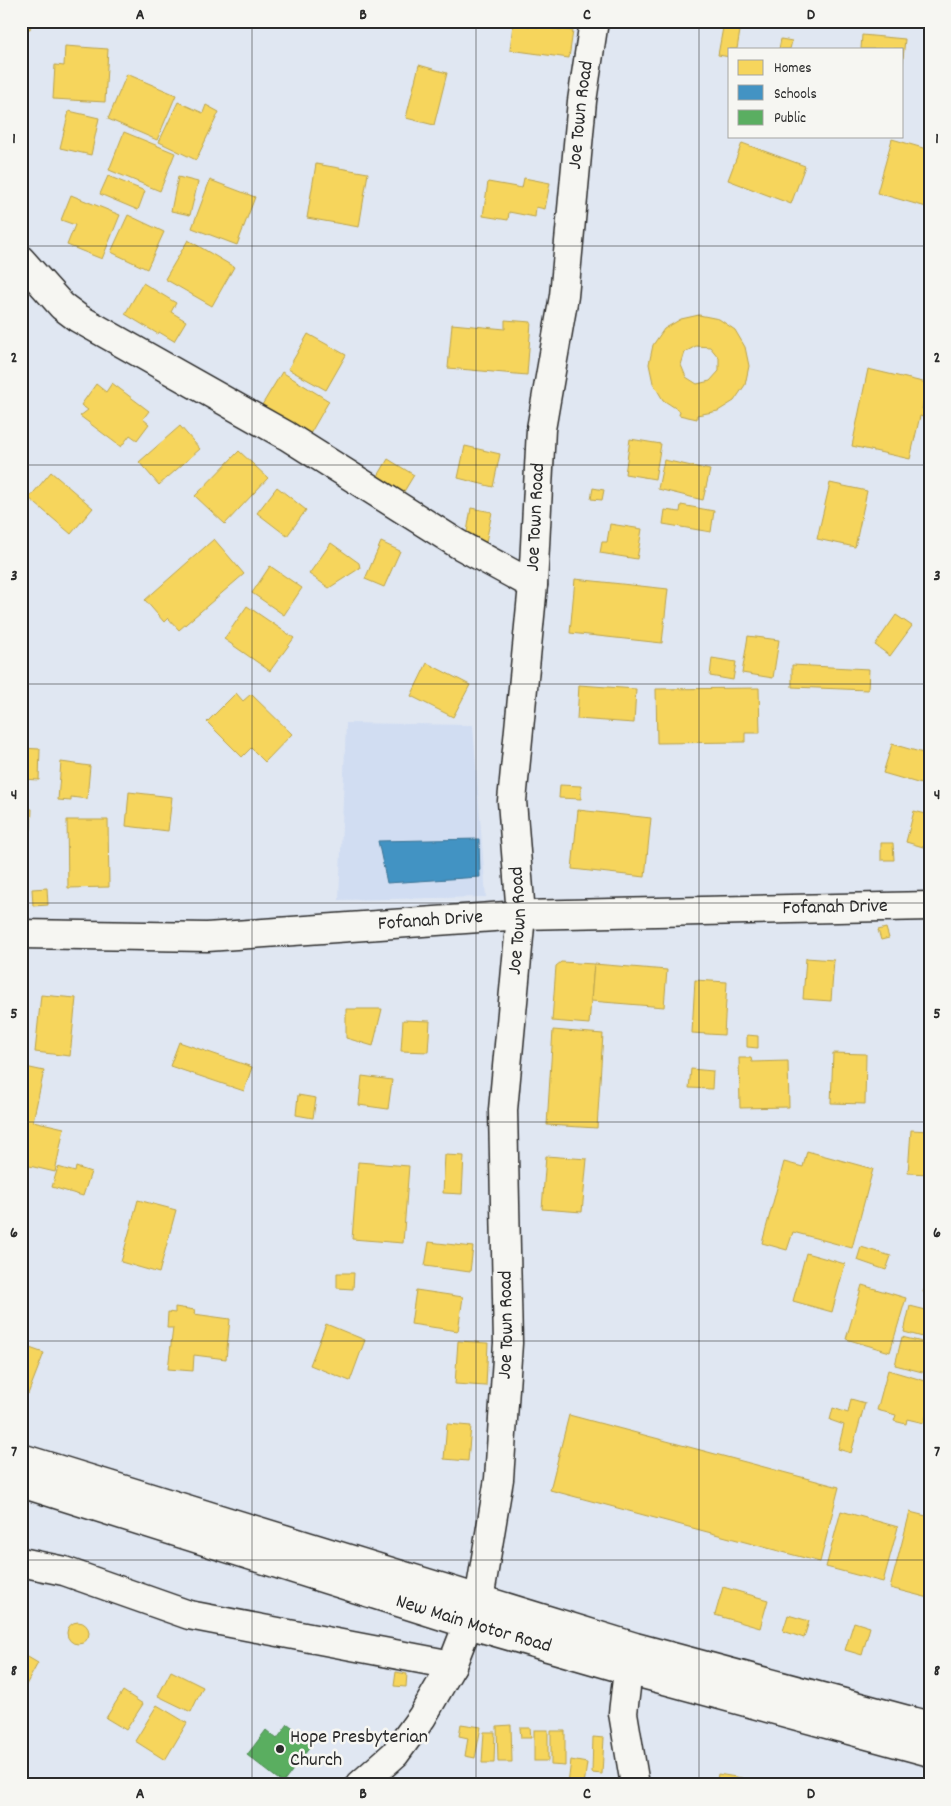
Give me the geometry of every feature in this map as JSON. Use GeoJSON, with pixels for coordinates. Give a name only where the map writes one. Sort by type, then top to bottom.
{"type":"FeatureCollection","features":[{"type":"Feature","properties":{"kind":"main road","name":"Joe Town Road"},"geometry":{"type":"LineString","coordinates":[[360,1785],[395,1754],[422,1717],[452,1666],[473,1612],[499,1479],[508,1343],[503,1110],[521,915],[512,801],[533,585],[541,429],[564,296],[582,100],[594,21]]}},
{"type":"Feature","properties":{"kind":"main road"},"geometry":{"type":"LineString","coordinates":[[21,260],[62,306],[78,318],[287,436],[458,544],[533,585]]}},
{"type":"Feature","properties":{"kind":"main road","name":"Fofanah Drive"},"geometry":{"type":"LineString","coordinates":[[21,934],[207,937],[521,915],[930,906]]}},
{"type":"Feature","properties":{"kind":"main road","name":"New Main Motor Road"},"geometry":{"type":"LineString","coordinates":[[21,1458],[473,1612],[628,1670],[930,1752]]}},
{"type":"Feature","properties":{"kind":"main road","name":"New Main Motor Road"},"geometry":{"type":"LineString","coordinates":[[21,1483],[473,1612],[635,1648],[930,1726]]}},
{"type":"Feature","properties":{"kind":"main road"},"geometry":{"type":"LineString","coordinates":[[21,1562],[64,1572],[189,1615],[452,1666]]}},
{"type":"Feature","properties":{"kind":"main road"},"geometry":{"type":"LineString","coordinates":[[628,1670],[623,1714],[635,1785]]}},
{"type":"Feature","properties":{"kind":"shaded area"},"geometry":{"type":"Polygon","coordinates":[[[346,723],[473,725],[486,897],[339,900],[346,723]]]}},
{"type":"Feature","properties":{"kind":"building: Homes"},"geometry":{"type":"Polygon","coordinates":[[[21,21],[31,21],[30,29],[21,29],[21,21]]]}},
{"type":"Feature","properties":{"kind":"building: Homes"},"geometry":{"type":"Polygon","coordinates":[[[351,21],[374,21],[371,28],[351,21]]]}},
{"type":"Feature","properties":{"kind":"building: Homes"},"geometry":{"type":"Polygon","coordinates":[[[792,21],[818,21],[817,26],[792,21]]]}},
{"type":"Feature","properties":{"kind":"building: Homes"},"geometry":{"type":"Polygon","coordinates":[[[724,22],[741,25],[737,48],[728,48],[728,57],[718,55],[724,22]]]}},
{"type":"Feature","properties":{"kind":"building: Homes"},"geometry":{"type":"Polygon","coordinates":[[[513,24],[573,31],[569,58],[510,50],[513,24]]]}},
{"type":"Feature","properties":{"kind":"building: Homes"},"geometry":{"type":"Polygon","coordinates":[[[862,35],[905,39],[904,49],[861,48],[862,35]]]}},
{"type":"Feature","properties":{"kind":"building: Homes"},"geometry":{"type":"Polygon","coordinates":[[[781,39],[792,41],[790,48],[779,48],[781,39]]]}},
{"type":"Feature","properties":{"kind":"building: Homes"},"geometry":{"type":"Polygon","coordinates":[[[65,46],[108,49],[105,102],[53,99],[55,65],[64,66],[65,46]]]}},
{"type":"Feature","properties":{"kind":"building: Homes"},"geometry":{"type":"Polygon","coordinates":[[[419,65],[447,73],[434,125],[406,118],[419,65]]]}},
{"type":"Feature","properties":{"kind":"building: Homes"},"geometry":{"type":"Polygon","coordinates":[[[127,74],[176,95],[157,140],[108,119],[127,74]]]}},
{"type":"Feature","properties":{"kind":"building: Homes"},"geometry":{"type":"Polygon","coordinates":[[[178,102],[203,113],[206,105],[219,112],[196,160],[159,142],[178,102]]]}},
{"type":"Feature","properties":{"kind":"building: Homes"},"geometry":{"type":"Polygon","coordinates":[[[69,111],[99,118],[91,155],[60,148],[69,111]]]}},
{"type":"Feature","properties":{"kind":"building: Homes"},"geometry":{"type":"Polygon","coordinates":[[[124,132],[175,153],[160,191],[109,170],[124,132]]]}},
{"type":"Feature","properties":{"kind":"building: Homes"},"geometry":{"type":"Polygon","coordinates":[[[892,139],[930,150],[930,208],[877,193],[892,139]]]}},
{"type":"Feature","properties":{"kind":"building: Homes"},"geometry":{"type":"Polygon","coordinates":[[[742,143],[805,166],[791,204],[728,180],[742,143]]]}},
{"type":"Feature","properties":{"kind":"building: Homes"},"geometry":{"type":"Polygon","coordinates":[[[316,164],[368,173],[359,227],[307,218],[316,164]]]}},
{"type":"Feature","properties":{"kind":"building: Homes"},"geometry":{"type":"Polygon","coordinates":[[[108,176],[145,191],[138,210],[100,194],[108,176]]]}},
{"type":"Feature","properties":{"kind":"building: Homes"},"geometry":{"type":"Polygon","coordinates":[[[178,177],[198,182],[190,215],[171,211],[178,177]]]}},
{"type":"Feature","properties":{"kind":"building: Homes"},"geometry":{"type":"Polygon","coordinates":[[[524,178],[550,183],[545,209],[536,207],[535,217],[509,212],[508,220],[483,216],[488,182],[522,188],[524,178]]]}},
{"type":"Feature","properties":{"kind":"building: Homes"},"geometry":{"type":"Polygon","coordinates":[[[210,180],[255,197],[237,245],[192,228],[210,180]]]}},
{"type":"Feature","properties":{"kind":"building: Homes"},"geometry":{"type":"Polygon","coordinates":[[[71,195],[120,215],[102,259],[67,245],[75,225],[61,220],[71,195]]]}},
{"type":"Feature","properties":{"kind":"building: Homes"},"geometry":{"type":"Polygon","coordinates":[[[128,215],[164,232],[147,269],[111,252],[128,215]]]}},
{"type":"Feature","properties":{"kind":"building: Homes"},"geometry":{"type":"Polygon","coordinates":[[[188,240],[234,267],[212,306],[165,279],[188,240]]]}},
{"type":"Feature","properties":{"kind":"building: Homes"},"geometry":{"type":"Polygon","coordinates":[[[143,283],[176,303],[171,312],[186,321],[174,341],[159,332],[158,334],[125,314],[143,283]]]}},
{"type":"Feature","properties":{"kind":"building: Homes"},"geometry":{"type":"Polygon","coordinates":[[[699,315],[719,319],[735,330],[745,347],[749,366],[745,385],[734,401],[718,411],[697,415],[697,419],[679,415],[680,411],[663,400],[653,383],[649,364],[653,345],[664,329],[681,319],[699,315]],[[696,346],[685,352],[681,365],[686,377],[697,384],[710,381],[719,371],[719,358],[710,347],[696,346]]]}},
{"type":"Feature","properties":{"kind":"building: Homes"},"geometry":{"type":"Polygon","coordinates":[[[505,320],[531,322],[527,375],[448,368],[452,324],[505,329],[505,320]]]}},
{"type":"Feature","properties":{"kind":"building: Homes"},"geometry":{"type":"Polygon","coordinates":[[[308,334],[346,355],[326,390],[288,369],[308,334]]]}},
{"type":"Feature","properties":{"kind":"building: Homes"},"geometry":{"type":"Polygon","coordinates":[[[868,369],[927,383],[922,409],[929,410],[927,418],[920,416],[910,459],[852,446],[868,369]]]}},
{"type":"Feature","properties":{"kind":"building: Homes"},"geometry":{"type":"Polygon","coordinates":[[[282,372],[329,401],[310,434],[262,405],[282,372]]]}},
{"type":"Feature","properties":{"kind":"building: Homes"},"geometry":{"type":"Polygon","coordinates":[[[112,383],[149,411],[143,419],[149,424],[137,440],[130,435],[121,447],[80,416],[88,410],[81,405],[96,384],[106,392],[112,383]]]}},
{"type":"Feature","properties":{"kind":"building: Homes"},"geometry":{"type":"Polygon","coordinates":[[[180,426],[200,449],[159,485],[139,462],[180,426]]]}},
{"type":"Feature","properties":{"kind":"building: Homes"},"geometry":{"type":"Polygon","coordinates":[[[630,439],[661,444],[655,479],[625,474],[630,439]]]}},
{"type":"Feature","properties":{"kind":"building: Homes"},"geometry":{"type":"Polygon","coordinates":[[[465,446],[500,454],[493,487],[458,478],[465,446]]]}},
{"type":"Feature","properties":{"kind":"building: Homes"},"geometry":{"type":"Polygon","coordinates":[[[239,451],[268,478],[225,524],[195,496],[239,451]]]}},
{"type":"Feature","properties":{"kind":"building: Homes"},"geometry":{"type":"Polygon","coordinates":[[[388,459],[414,475],[397,503],[371,488],[388,459]]]}},
{"type":"Feature","properties":{"kind":"building: Homes"},"geometry":{"type":"Polygon","coordinates":[[[664,460],[710,470],[703,500],[658,489],[664,460]]]}},
{"type":"Feature","properties":{"kind":"building: Homes"},"geometry":{"type":"Polygon","coordinates":[[[930,460],[930,473],[927,472],[930,460]]]}},
{"type":"Feature","properties":{"kind":"building: Homes"},"geometry":{"type":"Polygon","coordinates":[[[51,472],[93,508],[71,534],[29,498],[51,472]]]}},
{"type":"Feature","properties":{"kind":"building: Homes"},"geometry":{"type":"Polygon","coordinates":[[[830,483],[867,491],[855,547],[817,539],[830,483]]]}},
{"type":"Feature","properties":{"kind":"building: Homes"},"geometry":{"type":"Polygon","coordinates":[[[277,487],[306,510],[287,536],[257,513],[277,487]]]}},
{"type":"Feature","properties":{"kind":"building: Homes"},"geometry":{"type":"Polygon","coordinates":[[[593,488],[604,490],[602,500],[591,499],[593,488]]]}},
{"type":"Feature","properties":{"kind":"building: Homes"},"geometry":{"type":"Polygon","coordinates":[[[681,505],[714,511],[711,532],[663,524],[665,510],[680,512],[681,505]]]}},
{"type":"Feature","properties":{"kind":"building: Homes"},"geometry":{"type":"Polygon","coordinates":[[[471,508],[492,512],[486,542],[466,538],[471,508]]]}},
{"type":"Feature","properties":{"kind":"building: Homes"},"geometry":{"type":"Polygon","coordinates":[[[610,524],[642,529],[637,559],[600,553],[602,542],[607,542],[610,524]]]}},
{"type":"Feature","properties":{"kind":"building: Homes"},"geometry":{"type":"Polygon","coordinates":[[[214,539],[244,574],[179,630],[168,618],[164,622],[145,600],[214,539]]]}},
{"type":"Feature","properties":{"kind":"building: Homes"},"geometry":{"type":"Polygon","coordinates":[[[381,542],[400,551],[384,587],[365,579],[381,542]]]}},
{"type":"Feature","properties":{"kind":"building: Homes"},"geometry":{"type":"Polygon","coordinates":[[[331,543],[359,563],[360,568],[329,588],[309,574],[331,543]]]}},
{"type":"Feature","properties":{"kind":"building: Homes"},"geometry":{"type":"Polygon","coordinates":[[[270,566],[302,588],[284,615],[252,593],[270,566]]]}},
{"type":"Feature","properties":{"kind":"building: Homes"},"geometry":{"type":"Polygon","coordinates":[[[575,579],[668,589],[662,643],[570,633],[575,579]]]}},
{"type":"Feature","properties":{"kind":"building: Homes"},"geometry":{"type":"Polygon","coordinates":[[[247,606],[294,638],[270,671],[224,639],[247,606]]]}},
{"type":"Feature","properties":{"kind":"building: Homes"},"geometry":{"type":"Polygon","coordinates":[[[896,615],[912,626],[890,656],[875,645],[896,615]]]}},
{"type":"Feature","properties":{"kind":"building: Homes"},"geometry":{"type":"Polygon","coordinates":[[[748,636],[779,640],[773,678],[742,673],[748,636]]]}},
{"type":"Feature","properties":{"kind":"building: Homes"},"geometry":{"type":"Polygon","coordinates":[[[712,658],[736,662],[733,680],[710,676],[712,658]]]}},
{"type":"Feature","properties":{"kind":"building: Homes"},"geometry":{"type":"Polygon","coordinates":[[[427,663],[470,685],[453,717],[411,696],[427,663]]]}},
{"type":"Feature","properties":{"kind":"building: Homes"},"geometry":{"type":"Polygon","coordinates":[[[792,665],[869,669],[868,690],[792,687],[792,665]]]}},
{"type":"Feature","properties":{"kind":"building: Homes"},"geometry":{"type":"Polygon","coordinates":[[[579,685],[636,689],[634,723],[577,719],[579,685]]]}},
{"type":"Feature","properties":{"kind":"building: Homes"},"geometry":{"type":"Polygon","coordinates":[[[759,688],[760,733],[745,733],[745,742],[657,743],[656,689],[759,688]]]}},
{"type":"Feature","properties":{"kind":"building: Homes"},"geometry":{"type":"Polygon","coordinates":[[[236,693],[243,701],[251,694],[292,734],[265,762],[251,748],[242,757],[207,722],[236,693]]]}},
{"type":"Feature","properties":{"kind":"building: Homes"},"geometry":{"type":"Polygon","coordinates":[[[892,744],[930,755],[928,786],[883,773],[892,744]]]}},
{"type":"Feature","properties":{"kind":"building: Homes"},"geometry":{"type":"Polygon","coordinates":[[[21,748],[40,749],[39,780],[21,779],[21,748]]]}},
{"type":"Feature","properties":{"kind":"building: Homes"},"geometry":{"type":"Polygon","coordinates":[[[61,762],[90,766],[87,799],[71,797],[71,801],[58,800],[61,762]]]}},
{"type":"Feature","properties":{"kind":"building: Homes"},"geometry":{"type":"Polygon","coordinates":[[[560,785],[581,786],[581,799],[559,798],[560,785]]]}},
{"type":"Feature","properties":{"kind":"building: Homes"},"geometry":{"type":"Polygon","coordinates":[[[129,792],[172,797],[168,831],[126,826],[129,792]]]}},
{"type":"Feature","properties":{"kind":"building: Homes"},"geometry":{"type":"Polygon","coordinates":[[[21,808],[32,809],[31,830],[21,829],[21,808]]]}},
{"type":"Feature","properties":{"kind":"building: Homes"},"geometry":{"type":"Polygon","coordinates":[[[578,810],[651,818],[645,877],[572,869],[578,810]]]}},
{"type":"Feature","properties":{"kind":"building: Homes"},"geometry":{"type":"Polygon","coordinates":[[[914,811],[930,815],[930,849],[906,842],[914,811]]]}},
{"type":"Feature","properties":{"kind":"building: Homes"},"geometry":{"type":"Polygon","coordinates":[[[67,820],[108,820],[109,887],[68,888],[67,820]]]}},
{"type":"Feature","properties":{"kind":"building: Homes"},"geometry":{"type":"Polygon","coordinates":[[[881,843],[893,843],[894,860],[881,860],[881,843]]]}},
{"type":"Feature","properties":{"kind":"building: Homes"},"geometry":{"type":"Polygon","coordinates":[[[21,844],[27,844],[25,885],[21,885],[21,844]]]}},
{"type":"Feature","properties":{"kind":"building: Homes"},"geometry":{"type":"Polygon","coordinates":[[[47,888],[48,905],[33,906],[32,889],[47,888]]]}},
{"type":"Feature","properties":{"kind":"building: Homes"},"geometry":{"type":"Polygon","coordinates":[[[886,928],[889,938],[881,940],[878,930],[886,928]]]}},
{"type":"Feature","properties":{"kind":"building: Homes"},"geometry":{"type":"Polygon","coordinates":[[[806,958],[834,960],[831,1001],[803,999],[806,958]]]}},
{"type":"Feature","properties":{"kind":"building: Homes"},"geometry":{"type":"Polygon","coordinates":[[[561,962],[594,964],[589,1024],[552,1021],[556,966],[561,962]]]}},
{"type":"Feature","properties":{"kind":"building: Homes"},"geometry":{"type":"Polygon","coordinates":[[[594,964],[667,970],[664,1007],[591,1001],[594,964]]]}},
{"type":"Feature","properties":{"kind":"building: Homes"},"geometry":{"type":"Polygon","coordinates":[[[695,980],[727,982],[724,1035],[692,1033],[695,980]]]}},
{"type":"Feature","properties":{"kind":"building: Homes"},"geometry":{"type":"Polygon","coordinates":[[[41,995],[76,998],[70,1056],[35,1052],[41,995]]]}},
{"type":"Feature","properties":{"kind":"building: Homes"},"geometry":{"type":"Polygon","coordinates":[[[346,1009],[382,1009],[373,1046],[346,1038],[346,1009]]]}},
{"type":"Feature","properties":{"kind":"building: Homes"},"geometry":{"type":"Polygon","coordinates":[[[403,1020],[430,1021],[428,1052],[401,1051],[403,1020]]]}},
{"type":"Feature","properties":{"kind":"building: Homes"},"geometry":{"type":"Polygon","coordinates":[[[553,1030],[603,1034],[597,1128],[547,1125],[553,1030]]]}},
{"type":"Feature","properties":{"kind":"building: Homes"},"geometry":{"type":"Polygon","coordinates":[[[747,1035],[758,1036],[758,1048],[747,1047],[747,1035]]]}},
{"type":"Feature","properties":{"kind":"building: Homes"},"geometry":{"type":"Polygon","coordinates":[[[179,1042],[252,1067],[244,1091],[170,1066],[179,1042]]]}},
{"type":"Feature","properties":{"kind":"building: Homes"},"geometry":{"type":"Polygon","coordinates":[[[833,1053],[866,1054],[865,1104],[831,1103],[833,1053]]]}},
{"type":"Feature","properties":{"kind":"building: Homes"},"geometry":{"type":"Polygon","coordinates":[[[739,1058],[751,1058],[752,1062],[788,1061],[789,1107],[740,1108],[739,1058]]]}},
{"type":"Feature","properties":{"kind":"building: Homes"},"geometry":{"type":"Polygon","coordinates":[[[21,1066],[44,1071],[33,1121],[64,1128],[55,1172],[21,1164],[21,1066]]]}},
{"type":"Feature","properties":{"kind":"building: Homes"},"geometry":{"type":"Polygon","coordinates":[[[691,1069],[713,1071],[712,1089],[689,1088],[691,1069]]]}},
{"type":"Feature","properties":{"kind":"building: Homes"},"geometry":{"type":"Polygon","coordinates":[[[362,1076],[392,1080],[388,1109],[359,1105],[362,1076]]]}},
{"type":"Feature","properties":{"kind":"building: Homes"},"geometry":{"type":"Polygon","coordinates":[[[298,1095],[316,1098],[313,1118],[296,1115],[298,1095]]]}},
{"type":"Feature","properties":{"kind":"building: Homes"},"geometry":{"type":"Polygon","coordinates":[[[911,1130],[930,1131],[930,1174],[908,1173],[911,1130]]]}},
{"type":"Feature","properties":{"kind":"building: Homes"},"geometry":{"type":"Polygon","coordinates":[[[807,1151],[873,1169],[852,1248],[793,1232],[787,1250],[762,1243],[784,1162],[803,1167],[807,1151]]]}},
{"type":"Feature","properties":{"kind":"building: Homes"},"geometry":{"type":"Polygon","coordinates":[[[445,1155],[464,1156],[462,1194],[443,1193],[445,1155]]]}},
{"type":"Feature","properties":{"kind":"building: Homes"},"geometry":{"type":"Polygon","coordinates":[[[546,1156],[587,1159],[582,1212],[542,1209],[546,1156]]]}},
{"type":"Feature","properties":{"kind":"building: Homes"},"geometry":{"type":"Polygon","coordinates":[[[358,1162],[409,1166],[403,1243],[352,1239],[358,1162]]]}},
{"type":"Feature","properties":{"kind":"building: Homes"},"geometry":{"type":"Polygon","coordinates":[[[58,1167],[75,1172],[76,1167],[91,1172],[83,1196],[52,1187],[58,1167]]]}},
{"type":"Feature","properties":{"kind":"building: Homes"},"geometry":{"type":"Polygon","coordinates":[[[138,1200],[176,1210],[159,1273],[121,1262],[138,1200]]]}},
{"type":"Feature","properties":{"kind":"building: Homes"},"geometry":{"type":"Polygon","coordinates":[[[429,1242],[473,1247],[470,1272],[425,1266],[429,1242]]]}},
{"type":"Feature","properties":{"kind":"building: Homes"},"geometry":{"type":"Polygon","coordinates":[[[861,1247],[891,1256],[886,1270],[857,1260],[861,1247]]]}},
{"type":"Feature","properties":{"kind":"building: Homes"},"geometry":{"type":"Polygon","coordinates":[[[806,1253],[845,1264],[832,1312],[793,1301],[806,1253]]]}},
{"type":"Feature","properties":{"kind":"building: Homes"},"geometry":{"type":"Polygon","coordinates":[[[337,1273],[354,1273],[353,1289],[337,1288],[337,1273]]]}},
{"type":"Feature","properties":{"kind":"building: Homes"},"geometry":{"type":"Polygon","coordinates":[[[930,1282],[930,1295],[923,1292],[930,1282]]]}},
{"type":"Feature","properties":{"kind":"building: Homes"},"geometry":{"type":"Polygon","coordinates":[[[862,1285],[906,1298],[890,1352],[846,1339],[862,1285]]]}},
{"type":"Feature","properties":{"kind":"building: Homes"},"geometry":{"type":"Polygon","coordinates":[[[416,1290],[463,1297],[458,1331],[411,1324],[416,1290]]]}},
{"type":"Feature","properties":{"kind":"building: Homes"},"geometry":{"type":"Polygon","coordinates":[[[910,1306],[930,1311],[930,1339],[904,1332],[910,1306]]]}},
{"type":"Feature","properties":{"kind":"building: Homes"},"geometry":{"type":"Polygon","coordinates":[[[175,1307],[195,1310],[194,1314],[230,1319],[226,1359],[194,1355],[193,1371],[168,1369],[173,1328],[167,1328],[168,1312],[175,1313],[175,1307]]]}},
{"type":"Feature","properties":{"kind":"building: Homes"},"geometry":{"type":"Polygon","coordinates":[[[326,1324],[365,1340],[350,1381],[310,1365],[326,1324]]]}},
{"type":"Feature","properties":{"kind":"building: Homes"},"geometry":{"type":"Polygon","coordinates":[[[902,1337],[930,1344],[930,1374],[895,1365],[902,1337]]]}},
{"type":"Feature","properties":{"kind":"building: Homes"},"geometry":{"type":"Polygon","coordinates":[[[458,1341],[488,1343],[486,1386],[455,1384],[458,1341]]]}},
{"type":"Feature","properties":{"kind":"building: Homes"},"geometry":{"type":"Polygon","coordinates":[[[21,1345],[44,1353],[28,1394],[21,1391],[21,1345]]]}},
{"type":"Feature","properties":{"kind":"building: Homes"},"geometry":{"type":"Polygon","coordinates":[[[888,1370],[929,1382],[926,1392],[930,1393],[930,1402],[924,1423],[907,1419],[906,1424],[894,1421],[896,1415],[877,1410],[888,1370]]]}},
{"type":"Feature","properties":{"kind":"building: Homes"},"geometry":{"type":"Polygon","coordinates":[[[851,1399],[865,1403],[851,1453],[838,1449],[844,1425],[830,1420],[833,1408],[848,1413],[851,1399]]]}},
{"type":"Feature","properties":{"kind":"building: Homes"},"geometry":{"type":"Polygon","coordinates":[[[569,1415],[839,1487],[820,1562],[550,1490],[569,1415]]]}},
{"type":"Feature","properties":{"kind":"building: Homes"},"geometry":{"type":"Polygon","coordinates":[[[447,1424],[471,1426],[468,1461],[444,1459],[447,1424]]]}},
{"type":"Feature","properties":{"kind":"building: Homes"},"geometry":{"type":"Polygon","coordinates":[[[841,1511],[898,1527],[883,1582],[826,1567],[841,1511]]]}},
{"type":"Feature","properties":{"kind":"building: Homes"},"geometry":{"type":"Polygon","coordinates":[[[910,1512],[930,1517],[929,1598],[890,1588],[910,1512]]]}},
{"type":"Feature","properties":{"kind":"building: Homes"},"geometry":{"type":"Polygon","coordinates":[[[723,1587],[768,1600],[760,1628],[715,1615],[723,1587]]]}},
{"type":"Feature","properties":{"kind":"building: Homes"},"geometry":{"type":"Polygon","coordinates":[[[788,1615],[809,1621],[804,1638],[783,1631],[788,1615]]]}},
{"type":"Feature","properties":{"kind":"building: Homes"},"geometry":{"type":"Polygon","coordinates":[[[78,1622],[88,1629],[89,1633],[82,1643],[78,1644],[68,1637],[67,1633],[74,1623],[78,1622]]]}},
{"type":"Feature","properties":{"kind":"building: Homes"},"geometry":{"type":"Polygon","coordinates":[[[854,1622],[870,1627],[862,1655],[845,1650],[854,1622]]]}},
{"type":"Feature","properties":{"kind":"building: Homes"},"geometry":{"type":"Polygon","coordinates":[[[21,1653],[38,1663],[21,1694],[21,1653]]]}},
{"type":"Feature","properties":{"kind":"building: Homes"},"geometry":{"type":"Polygon","coordinates":[[[171,1671],[203,1687],[191,1712],[158,1696],[171,1671]]]}},
{"type":"Feature","properties":{"kind":"building: Homes"},"geometry":{"type":"Polygon","coordinates":[[[396,1672],[407,1674],[406,1687],[394,1686],[396,1672]]]}},
{"type":"Feature","properties":{"kind":"building: Homes"},"geometry":{"type":"Polygon","coordinates":[[[123,1691],[143,1704],[126,1730],[106,1718],[123,1691]]]}},
{"type":"Feature","properties":{"kind":"building: Homes"},"geometry":{"type":"Polygon","coordinates":[[[157,1705],[187,1723],[165,1760],[135,1741],[157,1705]]]}},
{"type":"Feature","properties":{"kind":"building: Homes"},"geometry":{"type":"Polygon","coordinates":[[[461,1724],[481,1727],[475,1758],[465,1756],[468,1738],[459,1736],[461,1724]]]}},
{"type":"Feature","properties":{"kind":"building: Homes"},"geometry":{"type":"Polygon","coordinates":[[[511,1725],[512,1762],[498,1762],[497,1726],[511,1725]]]}},
{"type":"Feature","properties":{"kind":"building: Homes"},"geometry":{"type":"Polygon","coordinates":[[[520,1728],[530,1728],[531,1738],[521,1738],[520,1728]]]}},
{"type":"Feature","properties":{"kind":"building: Homes"},"geometry":{"type":"Polygon","coordinates":[[[534,1730],[548,1730],[548,1761],[534,1761],[534,1730]]]}},
{"type":"Feature","properties":{"kind":"building: Homes"},"geometry":{"type":"Polygon","coordinates":[[[551,1731],[565,1731],[565,1766],[551,1765],[551,1731]]]}},
{"type":"Feature","properties":{"kind":"building: Homes"},"geometry":{"type":"Polygon","coordinates":[[[484,1732],[495,1732],[494,1763],[482,1763],[484,1732]]]}},
{"type":"Feature","properties":{"kind":"building: Homes"},"geometry":{"type":"Polygon","coordinates":[[[593,1737],[604,1738],[602,1774],[592,1773],[593,1737]]]}},
{"type":"Feature","properties":{"kind":"building: Homes"},"geometry":{"type":"Polygon","coordinates":[[[571,1760],[587,1763],[584,1785],[568,1785],[571,1760]]]}},
{"type":"Feature","properties":{"kind":"building: Homes"},"geometry":{"type":"Polygon","coordinates":[[[718,1774],[742,1778],[741,1785],[716,1785],[718,1774]]]}},
{"type":"Feature","properties":{"kind":"building: Schools"},"geometry":{"type":"Polygon","coordinates":[[[479,839],[480,877],[387,883],[378,841],[479,839]]]}},
{"type":"Feature","properties":{"kind":"building: Public","name":"Hope Presbyterian Church"},"geometry":{"type":"Polygon","coordinates":[[[288,1724],[313,1743],[283,1783],[247,1755],[266,1730],[277,1739],[288,1724]]]}},
{"type":"Feature","properties":{"kind":"place","name":"Hope Presbyterian Church"},"geometry":{"type":"Point","coordinates":[280,1749]}}]}
